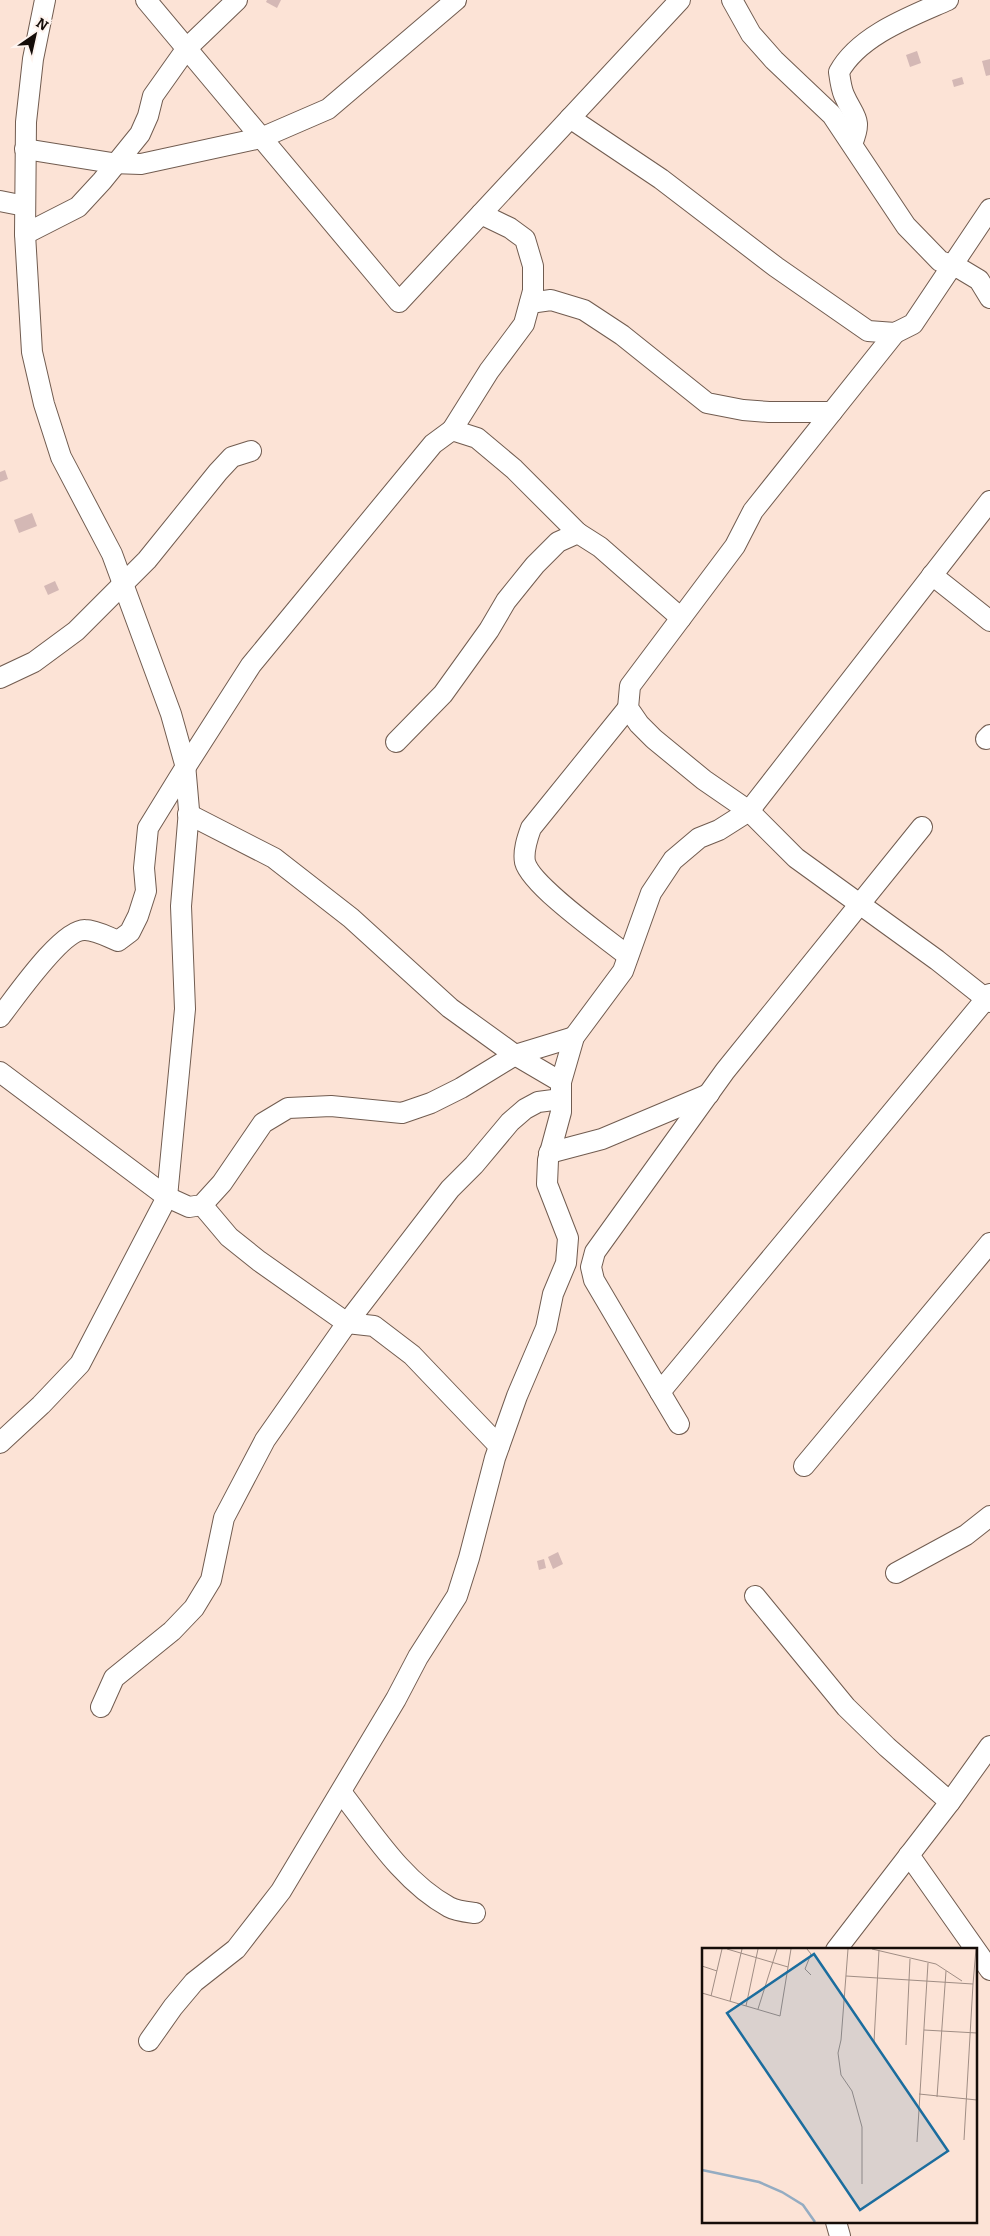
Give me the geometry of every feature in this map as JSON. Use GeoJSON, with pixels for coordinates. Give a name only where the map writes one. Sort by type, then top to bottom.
{"type":"FeatureCollection","features":[{"type":"Feature","properties":{"kind":"street"},"geometry":{"type":"LineString","coordinates":[[0,1443],[41,1405],[80,1364],[167,1198],[185,1009],[181,906],[188,814],[185,768],[171,714],[112,554],[61,458],[44,404],[32,352],[25,234],[25,149],[33,59],[45,0]]}},
{"type":"Feature","properties":{"kind":"street"},"geometry":{"type":"LineString","coordinates":[[146,0],[399,302],[680,0]]}},
{"type":"Feature","properties":{"kind":"street"},"geometry":{"type":"LineString","coordinates":[[25,234],[78,207],[140,134],[148,116],[153,96],[187,48],[237,0]]}},
{"type":"Feature","properties":{"kind":"street"},"geometry":{"type":"LineString","coordinates":[[25,149],[116,163],[141,164],[261,138],[328,110],[456,0]]}},
{"type":"Feature","properties":{"kind":"street"},"geometry":{"type":"LineString","coordinates":[[732,0],[751,34],[774,60],[832,115],[906,226],[940,261],[952,265],[979,280],[990,298]]}},
{"type":"Feature","properties":{"kind":"street"},"geometry":{"type":"LineString","coordinates":[[852,144],[858,130],[856,116],[844,95],[839,72],[846,59],[900,20],[948,0]]}},
{"type":"Feature","properties":{"kind":"street"},"geometry":{"type":"LineString","coordinates":[[570,118],[661,179],[776,267],[868,331],[895,333]]}},
{"type":"Feature","properties":{"kind":"street"},"geometry":{"type":"LineString","coordinates":[[0,201],[25,206]]}},
{"type":"Feature","properties":{"kind":"street"},"geometry":{"type":"LineString","coordinates":[[628,956],[538,883],[526,863],[525,846],[531,828],[628,708],[630,686],[735,546],[753,510],[895,333],[914,324],[990,209]]}},
{"type":"Feature","properties":{"kind":"street"},"geometry":{"type":"LineString","coordinates":[[0,1017],[55,947],[69,934],[84,929],[98,932],[118,941],[130,932],[138,916],[146,891],[144,868],[148,828],[251,665],[433,444],[452,430],[489,371],[524,324],[533,291],[533,266],[525,239],[510,228],[481,214]]}},
{"type":"Feature","properties":{"kind":"street"},"geometry":{"type":"LineString","coordinates":[[530,303],[552,300],[584,310],[622,335],[707,402],[743,410],[832,412]]}},
{"type":"Feature","properties":{"kind":"street"},"geometry":{"type":"LineString","coordinates":[[452,430],[477,438],[514,469],[578,533],[600,547],[681,618]]}},
{"type":"Feature","properties":{"kind":"street"},"geometry":{"type":"LineString","coordinates":[[0,678],[34,662],[76,631],[147,560],[232,457],[251,451]]}},
{"type":"Feature","properties":{"kind":"street"},"geometry":{"type":"LineString","coordinates":[[149,2041],[173,2007],[194,1982],[236,1949],[256,1925],[300,1862],[418,1658],[457,1596],[499,1446],[532,1358],[546,1328],[553,1294],[566,1263],[568,1238],[547,1184],[550,1153],[561,1112],[561,1090],[574,1037],[623,971],[651,893],[673,860],[699,838],[719,830],[750,811],[990,501]]}},
{"type":"Feature","properties":{"kind":"street"},"geometry":{"type":"LineString","coordinates":[[396,742],[443,694],[489,630],[506,601],[536,565],[558,542],[578,533]]}},
{"type":"Feature","properties":{"kind":"street"},"geometry":{"type":"LineString","coordinates":[[932,575],[990,621]]}},
{"type":"Feature","properties":{"kind":"street"},"geometry":{"type":"LineString","coordinates":[[628,708],[639,724],[661,745],[704,780],[750,811],[796,858],[989,998],[660,1392]]}},
{"type":"Feature","properties":{"kind":"street"},"geometry":{"type":"LineString","coordinates":[[188,814],[274,858],[310,884],[351,918],[450,1008],[561,1090]]}},
{"type":"Feature","properties":{"kind":"street"},"geometry":{"type":"LineString","coordinates":[[678,1424],[594,1280],[591,1267],[595,1252],[709,1093],[922,827]]}},
{"type":"Feature","properties":{"kind":"street"},"geometry":{"type":"LineString","coordinates":[[0,1072],[167,1198],[189,1207],[202,1205],[222,1184],[263,1123],[288,1108],[331,1106],[402,1113],[431,1103],[461,1088],[515,1055],[574,1037]]}},
{"type":"Feature","properties":{"kind":"street"},"geometry":{"type":"LineString","coordinates":[[101,1707],[114,1678],[172,1631],[194,1608],[211,1580],[224,1518],[261,1448],[347,1323],[450,1188],[474,1165],[510,1122],[525,1109],[561,1090]]}},
{"type":"Feature","properties":{"kind":"street"},"geometry":{"type":"LineString","coordinates":[[550,1153],[602,1139],[709,1093]]}},
{"type":"Feature","properties":{"kind":"street"},"geometry":{"type":"LineString","coordinates":[[202,1205],[229,1237],[259,1261],[347,1323],[374,1326],[412,1355],[499,1446]]}},
{"type":"Feature","properties":{"kind":"street"},"geometry":{"type":"LineString","coordinates":[[804,1466],[990,1243]]}},
{"type":"Feature","properties":{"kind":"street"},"geometry":{"type":"LineString","coordinates":[[566,1263],[591,1267]]}},
{"type":"Feature","properties":{"kind":"street"},"geometry":{"type":"LineString","coordinates":[[896,1573],[966,1535],[990,1516]]}},
{"type":"Feature","properties":{"kind":"street"},"geometry":{"type":"LineString","coordinates":[[755,1596],[846,1707],[887,1747],[950,1802]]}},
{"type":"Feature","properties":{"kind":"street"},"geometry":{"type":"LineString","coordinates":[[838,1948],[950,1802],[990,1746]]}},
{"type":"Feature","properties":{"kind":"street"},"geometry":{"type":"LineString","coordinates":[[341,1792],[395,1860],[425,1890],[450,1908],[475,1913]]}},
{"type":"Feature","properties":{"kind":"street"},"geometry":{"type":"LineString","coordinates":[[909,1855],[975,1948]]}},
{"type":"Feature","properties":{"kind":"street"},"geometry":{"type":"LineString","coordinates":[[978,1953],[990,1970]]}},
{"type":"Feature","properties":{"kind":"building"},"geometry":{"type":"Polygon","coordinates":[[[267,0],[281,0],[277,8],[266,2],[267,0]]]}},
{"type":"Feature","properties":{"kind":"building"},"geometry":{"type":"Polygon","coordinates":[[[917,51],[921,63],[910,67],[906,55],[917,51]]]}},
{"type":"Feature","properties":{"kind":"building"},"geometry":{"type":"Polygon","coordinates":[[[990,59],[990,75],[986,76],[982,61],[990,59]]]}},
{"type":"Feature","properties":{"kind":"building"},"geometry":{"type":"Polygon","coordinates":[[[962,77],[964,84],[954,87],[952,80],[962,77]]]}},
{"type":"Feature","properties":{"kind":"building"},"geometry":{"type":"Polygon","coordinates":[[[5,470],[8,479],[0,482],[0,472],[5,470]]]}},
{"type":"Feature","properties":{"kind":"building"},"geometry":{"type":"Polygon","coordinates":[[[32,513],[37,526],[19,533],[14,520],[32,513]]]}},
{"type":"Feature","properties":{"kind":"building"},"geometry":{"type":"Polygon","coordinates":[[[55,581],[59,590],[48,595],[44,586],[55,581]]]}},
{"type":"Feature","properties":{"kind":"building"},"geometry":{"type":"Polygon","coordinates":[[[558,1552],[563,1564],[553,1569],[548,1557],[558,1552]]]}},
{"type":"Feature","properties":{"kind":"building"},"geometry":{"type":"Polygon","coordinates":[[[544,1559],[546,1568],[539,1570],[537,1561],[544,1559]]]}}]}
